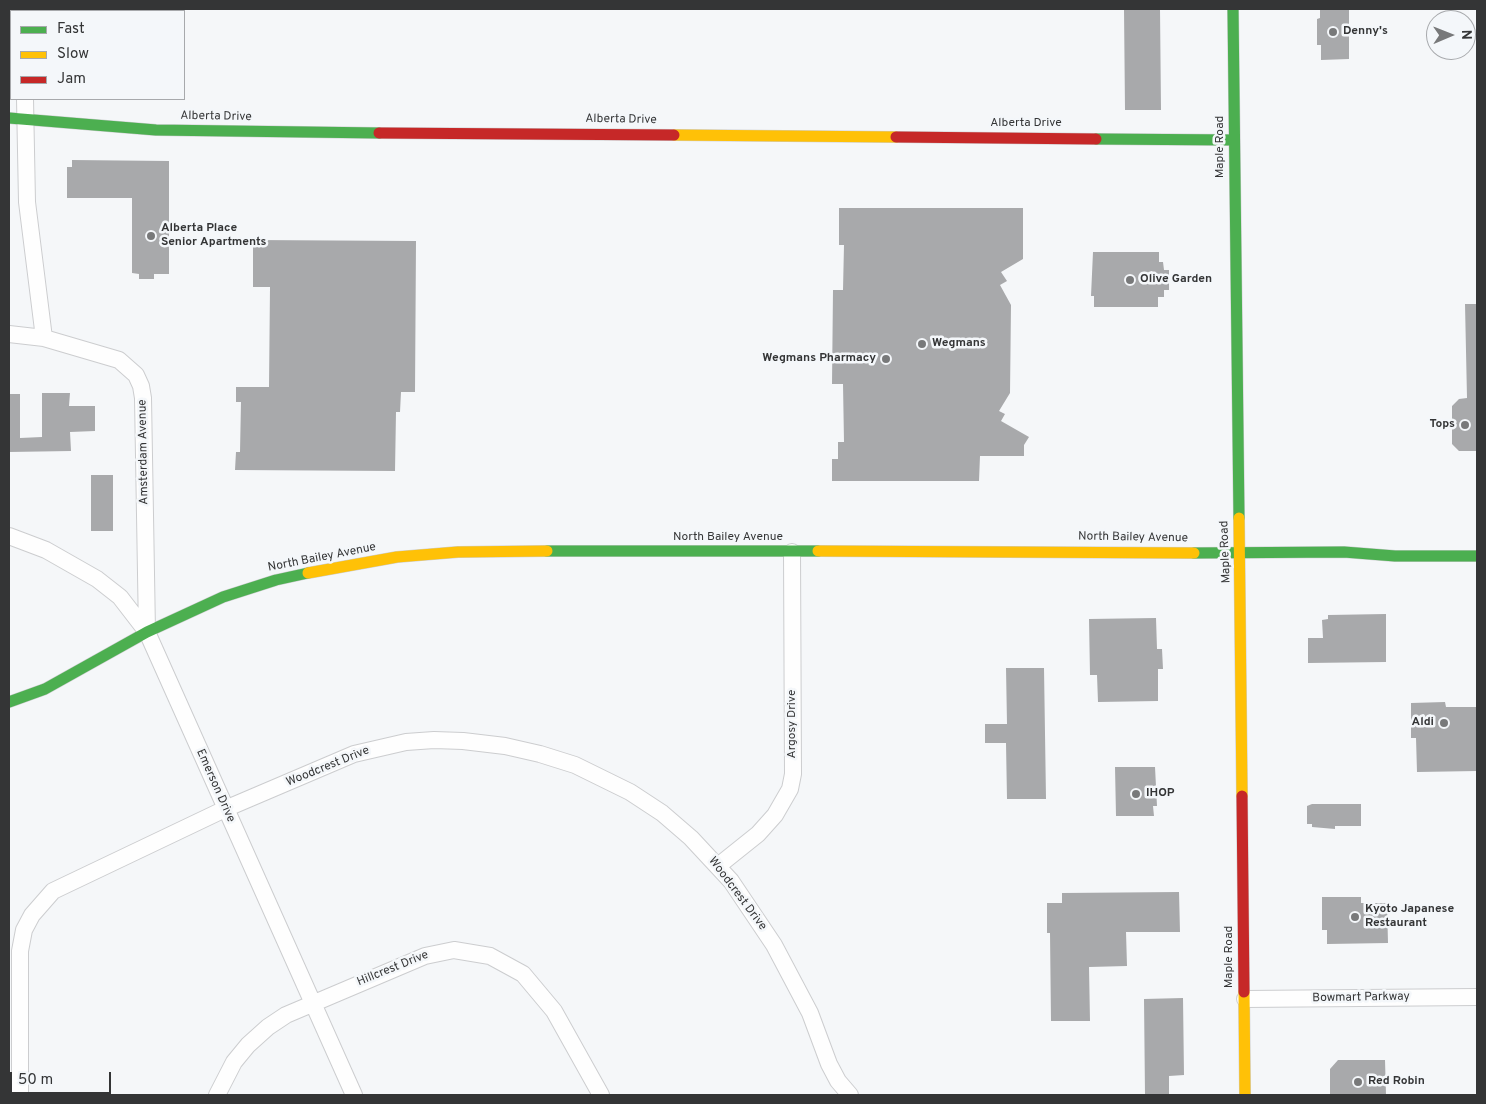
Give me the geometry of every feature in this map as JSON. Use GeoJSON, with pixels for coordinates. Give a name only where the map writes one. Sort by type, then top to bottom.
{"type":"FeatureCollection","features":[{"type":"Feature","properties":{"kind":"street","name":"Maple Road"},"geometry":{"type":"LineString","coordinates":[[1234,9],[1245,1095]]}},
{"type":"Feature","properties":{"kind":"street"},"geometry":{"type":"LineString","coordinates":[[25,100],[17,117],[44,338]]}},
{"type":"Feature","properties":{"kind":"street","name":"Alberta Drive"},"geometry":{"type":"LineString","coordinates":[[17,117],[156,130],[204,131],[1234,140]]}},
{"type":"Feature","properties":{"kind":"street","name":"Amsterdam Avenue"},"geometry":{"type":"LineString","coordinates":[[9,334],[44,338],[119,360],[136,376],[141,386],[147,632]]}},
{"type":"Feature","properties":{"kind":"street","name":"Emerson Drive"},"geometry":{"type":"LineString","coordinates":[[9,536],[46,550],[97,579],[120,597],[147,632],[354,1095]]}},
{"type":"Feature","properties":{"kind":"street","name":"North Bailey Avenue"},"geometry":{"type":"LineString","coordinates":[[9,702],[45,689],[147,632],[223,597],[250,587],[324,569],[397,557],[458,552],[1239,552],[1477,556]]}},
{"type":"Feature","properties":{"kind":"street","name":"Argosy Drive"},"geometry":{"type":"LineString","coordinates":[[718,866],[758,834],[780,809],[790,789],[793,774],[792,552]]}},
{"type":"Feature","properties":{"kind":"street","name":"Woodcrest Drive"},"geometry":{"type":"LineString","coordinates":[[20,1095],[20,951],[24,930],[40,903],[66,883],[226,809],[354,754],[380,747],[424,741],[463,741],[505,746],[575,765],[609,780],[662,814],[691,838],[718,866],[754,912],[810,1013],[829,1064],[838,1081],[850,1095]]}},
{"type":"Feature","properties":{"kind":"street","name":"Hillcrest Drive"},"geometry":{"type":"LineString","coordinates":[[217,1095],[234,1062],[248,1045],[268,1027],[286,1015],[440,951],[472,951],[490,956],[523,974],[539,990],[554,1011],[601,1095]]}},
{"type":"Feature","properties":{"kind":"street","name":"Bowmart Parkway"},"geometry":{"type":"LineString","coordinates":[[1244,999],[1477,997]]}},
{"type":"Feature","properties":{"kind":"building"},"geometry":{"type":"Polygon","coordinates":[[[1124,9],[1160,9],[1161,110],[1125,110],[1124,9]]]}},
{"type":"Feature","properties":{"kind":"building","name":"Denny's"},"geometry":{"type":"Polygon","coordinates":[[[1320,9],[1349,9],[1349,59],[1321,60],[1321,45],[1317,45],[1317,19],[1320,18],[1320,9]]]}},
{"type":"Feature","properties":{"kind":"building","name":"Alberta Place Senior Apartments"},"geometry":{"type":"Polygon","coordinates":[[[72,160],[169,161],[169,274],[154,274],[154,279],[139,279],[139,274],[132,273],[132,198],[67,198],[67,167],[72,167],[72,160]]]}},
{"type":"Feature","properties":{"kind":"building","name":"Wegmans"},"geometry":{"type":"Polygon","coordinates":[[[839,208],[1023,208],[1023,259],[1001,272],[1007,281],[1000,285],[1011,305],[1010,393],[999,411],[1005,414],[1001,421],[1029,437],[1024,445],[1024,456],[980,456],[979,481],[832,481],[832,459],[838,459],[838,442],[844,442],[843,384],[832,384],[833,290],[843,290],[844,245],[839,245],[839,208]]]}},
{"type":"Feature","properties":{"kind":"building"},"geometry":{"type":"Polygon","coordinates":[[[253,240],[416,241],[415,392],[401,392],[400,412],[396,412],[395,471],[235,470],[236,452],[240,452],[241,402],[236,402],[236,387],[269,387],[270,287],[253,287],[253,240]]]}},
{"type":"Feature","properties":{"kind":"building","name":"Olive Garden"},"geometry":{"type":"Polygon","coordinates":[[[1093,252],[1159,252],[1159,262],[1163,262],[1164,270],[1169,270],[1169,290],[1164,290],[1164,297],[1158,297],[1158,307],[1094,307],[1094,296],[1091,296],[1093,252]]]}},
{"type":"Feature","properties":{"kind":"building","name":"Tops"},"geometry":{"type":"Polygon","coordinates":[[[1465,304],[1477,304],[1477,451],[1459,451],[1452,444],[1452,406],[1459,399],[1467,398],[1465,304]]]}},
{"type":"Feature","properties":{"kind":"building"},"geometry":{"type":"Polygon","coordinates":[[[42,393],[70,393],[69,406],[95,406],[95,431],[70,432],[71,451],[9,452],[9,394],[20,394],[20,438],[42,437],[42,393]]]}},
{"type":"Feature","properties":{"kind":"building"},"geometry":{"type":"Polygon","coordinates":[[[91,475],[113,475],[113,531],[91,531],[91,475]]]}},
{"type":"Feature","properties":{"kind":"building"},"geometry":{"type":"Polygon","coordinates":[[[1386,614],[1386,662],[1308,663],[1308,638],[1323,638],[1322,620],[1328,619],[1328,615],[1386,614]]]}},
{"type":"Feature","properties":{"kind":"building"},"geometry":{"type":"Polygon","coordinates":[[[1156,618],[1157,649],[1162,649],[1163,669],[1158,669],[1158,701],[1098,702],[1097,675],[1090,675],[1089,619],[1156,618]]]}},
{"type":"Feature","properties":{"kind":"building"},"geometry":{"type":"Polygon","coordinates":[[[1006,668],[1044,668],[1046,799],[1007,799],[1006,743],[985,743],[985,724],[1007,724],[1006,668]]]}},
{"type":"Feature","properties":{"kind":"building","name":"Aldi"},"geometry":{"type":"Polygon","coordinates":[[[1445,702],[1446,707],[1477,707],[1477,771],[1417,772],[1416,738],[1411,738],[1411,703],[1445,702]]]}},
{"type":"Feature","properties":{"kind":"building","name":"IHOP"},"geometry":{"type":"Polygon","coordinates":[[[1115,767],[1155,767],[1157,806],[1153,806],[1154,816],[1116,816],[1115,767]]]}},
{"type":"Feature","properties":{"kind":"building"},"geometry":{"type":"Polygon","coordinates":[[[1312,804],[1361,804],[1361,826],[1335,826],[1335,829],[1312,827],[1312,824],[1307,824],[1307,806],[1312,804]]]}},
{"type":"Feature","properties":{"kind":"building"},"geometry":{"type":"Polygon","coordinates":[[[1179,892],[1180,932],[1126,932],[1127,966],[1089,967],[1090,1021],[1051,1021],[1050,933],[1047,933],[1047,903],[1062,903],[1062,893],[1179,892]]]}},
{"type":"Feature","properties":{"kind":"building","name":"Kyoto Japanese Restaurant"},"geometry":{"type":"Polygon","coordinates":[[[1322,897],[1361,897],[1361,903],[1387,903],[1388,943],[1327,944],[1327,930],[1322,930],[1322,897]]]}},
{"type":"Feature","properties":{"kind":"building"},"geometry":{"type":"Polygon","coordinates":[[[1183,998],[1184,1075],[1169,1076],[1169,1095],[1145,1095],[1144,999],[1183,998]]]}},
{"type":"Feature","properties":{"kind":"building","name":"Red Robin"},"geometry":{"type":"Polygon","coordinates":[[[1338,1060],[1385,1060],[1386,1095],[1330,1095],[1330,1069],[1338,1060]]]}},
{"type":"Feature","properties":{"kind":"traffic: fast"},"geometry":{"type":"LineString","coordinates":[[1233,9],[1239,518]]}},
{"type":"Feature","properties":{"kind":"traffic: fast"},"geometry":{"type":"LineString","coordinates":[[9,118],[156,130],[379,133]]}},
{"type":"Feature","properties":{"kind":"traffic: fast"},"geometry":{"type":"LineString","coordinates":[[1096,139],[1234,140]]}},
{"type":"Feature","properties":{"kind":"traffic: fast"},"geometry":{"type":"LineString","coordinates":[[547,551],[818,551]]}},
{"type":"Feature","properties":{"kind":"traffic: fast"},"geometry":{"type":"LineString","coordinates":[[1194,553],[1344,552],[1395,556],[1477,556]]}},
{"type":"Feature","properties":{"kind":"traffic: fast"},"geometry":{"type":"LineString","coordinates":[[9,702],[45,689],[147,632],[223,597],[276,580],[308,573]]}},
{"type":"Feature","properties":{"kind":"traffic: slow"},"geometry":{"type":"LineString","coordinates":[[674,135],[896,137]]}},
{"type":"Feature","properties":{"kind":"traffic: slow"},"geometry":{"type":"LineString","coordinates":[[1239,518],[1242,796]]}},
{"type":"Feature","properties":{"kind":"traffic: slow"},"geometry":{"type":"LineString","coordinates":[[308,573],[397,557],[458,552],[547,551]]}},
{"type":"Feature","properties":{"kind":"traffic: slow"},"geometry":{"type":"LineString","coordinates":[[818,551],[1194,553]]}},
{"type":"Feature","properties":{"kind":"traffic: slow"},"geometry":{"type":"LineString","coordinates":[[1244,992],[1245,1095]]}},
{"type":"Feature","properties":{"kind":"traffic: jam"},"geometry":{"type":"LineString","coordinates":[[379,133],[674,135]]}},
{"type":"Feature","properties":{"kind":"traffic: jam"},"geometry":{"type":"LineString","coordinates":[[896,137],[1096,139]]}},
{"type":"Feature","properties":{"kind":"traffic: jam"},"geometry":{"type":"LineString","coordinates":[[1242,796],[1244,992]]}},
{"type":"Feature","properties":{"kind":"place","name":"Denny's"},"geometry":{"type":"Point","coordinates":[1333,32]}},
{"type":"Feature","properties":{"kind":"place","name":"Alberta Place Senior Apartments"},"geometry":{"type":"Point","coordinates":[151,236]}},
{"type":"Feature","properties":{"kind":"place","name":"Olive Garden"},"geometry":{"type":"Point","coordinates":[1130,280]}},
{"type":"Feature","properties":{"kind":"place","name":"Wegmans"},"geometry":{"type":"Point","coordinates":[922,344]}},
{"type":"Feature","properties":{"kind":"place","name":"Wegmans Pharmacy"},"geometry":{"type":"Point","coordinates":[886,359]}},
{"type":"Feature","properties":{"kind":"place","name":"Tops"},"geometry":{"type":"Point","coordinates":[1465,425]}},
{"type":"Feature","properties":{"kind":"place","name":"Aldi"},"geometry":{"type":"Point","coordinates":[1444,723]}},
{"type":"Feature","properties":{"kind":"place","name":"IHOP"},"geometry":{"type":"Point","coordinates":[1136,794]}},
{"type":"Feature","properties":{"kind":"place","name":"Kyoto Japanese Restaurant"},"geometry":{"type":"Point","coordinates":[1355,917]}},
{"type":"Feature","properties":{"kind":"place","name":"Red Robin"},"geometry":{"type":"Point","coordinates":[1358,1082]}}]}
